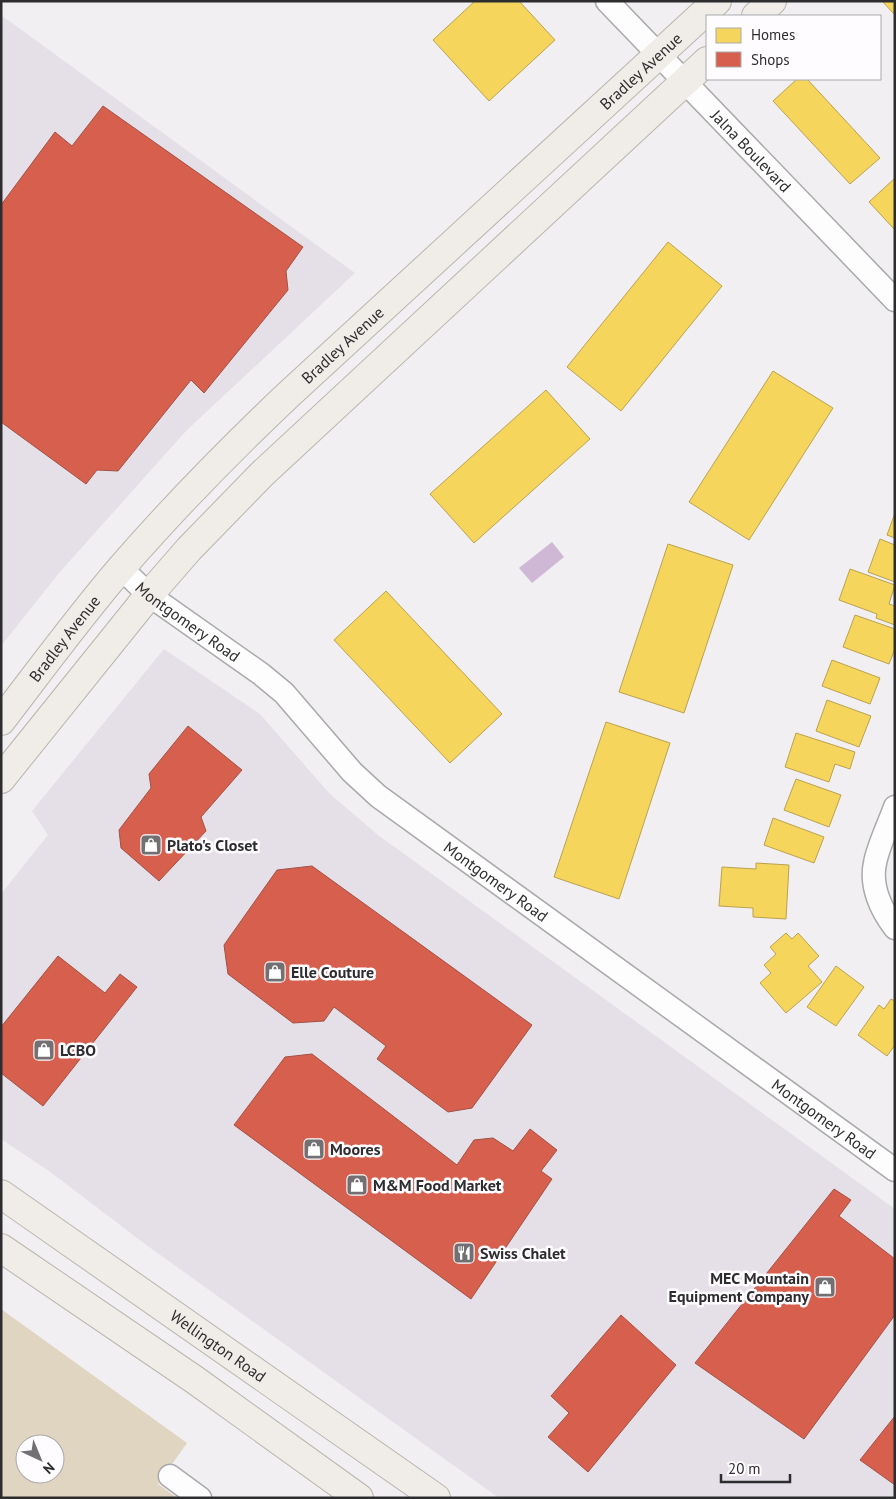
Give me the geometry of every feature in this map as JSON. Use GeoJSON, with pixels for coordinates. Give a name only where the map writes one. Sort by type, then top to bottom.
{"type":"FeatureCollection","features":[{"type":"Feature","properties":{"kind":"main road","name":"Bradley Avenue"},"geometry":{"type":"LineString","coordinates":[[1,720],[121,568],[200,481],[282,401],[717,1]]}},
{"type":"Feature","properties":{"kind":"main road"},"geometry":{"type":"LineString","coordinates":[[757,15],[772,1]]}},
{"type":"Feature","properties":{"kind":"main road"},"geometry":{"type":"LineString","coordinates":[[1,779],[149,595],[189,549],[262,474],[706,62]]}},
{"type":"Feature","properties":{"kind":"main road","name":"Wellington Road"},"geometry":{"type":"LineString","coordinates":[[1,1194],[436,1498]]}},
{"type":"Feature","properties":{"kind":"main road"},"geometry":{"type":"LineString","coordinates":[[1,1248],[195,1380],[359,1498]]}},
{"type":"Feature","properties":{"kind":"street","name":"Jalna Boulevard"},"geometry":{"type":"LineString","coordinates":[[607,1],[895,300]]}},
{"type":"Feature","properties":{"kind":"street","name":"Montgomery Road"},"geometry":{"type":"LineString","coordinates":[[121,568],[149,595],[261,674],[284,693],[352,772],[378,796],[895,1170]]}},
{"type":"Feature","properties":{"kind":"street"},"geometry":{"type":"LineString","coordinates":[[895,807],[874,863],[875,886],[884,913],[895,928]]}},
{"type":"Feature","properties":{"kind":"street"},"geometry":{"type":"LineString","coordinates":[[170,1476],[200,1498]]}},
{"type":"Feature","properties":{"kind":"shaded area"},"geometry":{"type":"Polygon","coordinates":[[[1,15],[355,273],[186,431],[59,573],[1,646],[1,15]]]}},
{"type":"Feature","properties":{"kind":"shaded area"},"geometry":{"type":"Polygon","coordinates":[[[552,542],[564,557],[532,583],[519,568],[552,542]]]}},
{"type":"Feature","properties":{"kind":"shaded area"},"geometry":{"type":"Polygon","coordinates":[[[164,649],[260,714],[329,793],[378,835],[895,1209],[895,1498],[499,1498],[145,1244],[49,1171],[1,1139],[1,894],[48,835],[32,811],[164,649]]]}},
{"type":"Feature","properties":{"kind":"shaded area"},"geometry":{"type":"Polygon","coordinates":[[[1,1309],[187,1443],[158,1484],[177,1498],[1,1498],[1,1309]]]}},
{"type":"Feature","properties":{"kind":"building: Homes"},"geometry":{"type":"Polygon","coordinates":[[[475,1],[519,1],[555,40],[489,101],[433,40],[475,1]]]}},
{"type":"Feature","properties":{"kind":"building: Homes"},"geometry":{"type":"Polygon","coordinates":[[[882,1],[895,1],[895,15],[882,1]]]}},
{"type":"Feature","properties":{"kind":"building: Homes"},"geometry":{"type":"Polygon","coordinates":[[[796,80],[808,80],[880,158],[850,184],[773,101],[796,80]]]}},
{"type":"Feature","properties":{"kind":"building: Homes"},"geometry":{"type":"Polygon","coordinates":[[[895,178],[895,230],[869,202],[895,178]]]}},
{"type":"Feature","properties":{"kind":"building: Homes"},"geometry":{"type":"Polygon","coordinates":[[[668,242],[722,286],[621,411],[567,367],[668,242]]]}},
{"type":"Feature","properties":{"kind":"building: Homes"},"geometry":{"type":"Polygon","coordinates":[[[773,371],[833,408],[749,540],[689,502],[773,371]]]}},
{"type":"Feature","properties":{"kind":"building: Homes"},"geometry":{"type":"Polygon","coordinates":[[[546,390],[590,439],[474,543],[430,494],[546,390]]]}},
{"type":"Feature","properties":{"kind":"building: Homes"},"geometry":{"type":"Polygon","coordinates":[[[895,513],[895,538],[887,535],[895,513]]]}},
{"type":"Feature","properties":{"kind":"building: Homes"},"geometry":{"type":"Polygon","coordinates":[[[880,539],[895,545],[895,582],[868,572],[880,539]]]}},
{"type":"Feature","properties":{"kind":"building: Homes"},"geometry":{"type":"Polygon","coordinates":[[[668,544],[733,565],[684,713],[619,692],[668,544]]]}},
{"type":"Feature","properties":{"kind":"building: Homes"},"geometry":{"type":"Polygon","coordinates":[[[850,569],[895,585],[889,604],[895,606],[895,625],[876,618],[877,614],[839,600],[850,569]]]}},
{"type":"Feature","properties":{"kind":"building: Homes"},"geometry":{"type":"Polygon","coordinates":[[[386,591],[502,714],[450,763],[334,640],[386,591]]]}},
{"type":"Feature","properties":{"kind":"building: Homes"},"geometry":{"type":"Polygon","coordinates":[[[855,615],[895,629],[895,649],[889,664],[843,647],[855,615]]]}},
{"type":"Feature","properties":{"kind":"building: Homes"},"geometry":{"type":"Polygon","coordinates":[[[832,660],[880,678],[870,704],[822,686],[832,660]]]}},
{"type":"Feature","properties":{"kind":"building: Homes"},"geometry":{"type":"Polygon","coordinates":[[[827,700],[871,716],[859,747],[816,731],[827,700]]]}},
{"type":"Feature","properties":{"kind":"building: Homes"},"geometry":{"type":"Polygon","coordinates":[[[606,722],[670,743],[619,899],[554,877],[606,722]]]}},
{"type":"Feature","properties":{"kind":"building: Homes"},"geometry":{"type":"Polygon","coordinates":[[[796,733],[855,752],[850,769],[835,764],[829,782],[785,767],[796,733]]]}},
{"type":"Feature","properties":{"kind":"building: Homes"},"geometry":{"type":"Polygon","coordinates":[[[796,779],[841,795],[829,827],[784,810],[796,779]]]}},
{"type":"Feature","properties":{"kind":"building: Homes"},"geometry":{"type":"Polygon","coordinates":[[[773,818],[824,837],[814,863],[764,845],[773,818]]]}},
{"type":"Feature","properties":{"kind":"building: Homes"},"geometry":{"type":"Polygon","coordinates":[[[756,863],[789,865],[786,919],[753,917],[753,908],[719,906],[722,867],[756,869],[756,863]]]}},
{"type":"Feature","properties":{"kind":"building: Homes"},"geometry":{"type":"Polygon","coordinates":[[[786,933],[792,939],[798,933],[819,956],[808,966],[822,982],[786,1013],[760,983],[771,973],[764,965],[776,954],[770,947],[786,933]]]}},
{"type":"Feature","properties":{"kind":"building: Homes"},"geometry":{"type":"Polygon","coordinates":[[[836,966],[864,987],[836,1026],[807,1007],[836,966]]]}},
{"type":"Feature","properties":{"kind":"building: Homes"},"geometry":{"type":"Polygon","coordinates":[[[891,999],[895,1001],[895,1045],[887,1056],[858,1035],[879,1005],[884,1009],[891,999]]]}},
{"type":"Feature","properties":{"kind":"building: Shops"},"geometry":{"type":"Polygon","coordinates":[[[103,106],[303,247],[286,271],[288,290],[204,393],[191,380],[118,471],[97,470],[86,484],[1,422],[1,205],[55,132],[72,146],[103,106]]]}},
{"type":"Feature","properties":{"kind":"building: Shops"},"geometry":{"type":"Polygon","coordinates":[[[188,726],[242,770],[201,817],[206,831],[159,881],[121,848],[119,830],[151,788],[149,774],[188,726]]]}},
{"type":"Feature","properties":{"kind":"building: Shops"},"geometry":{"type":"Polygon","coordinates":[[[312,866],[532,1025],[472,1108],[448,1112],[377,1059],[386,1046],[334,1007],[324,1021],[293,1023],[228,974],[224,945],[277,870],[312,866]]]}},
{"type":"Feature","properties":{"kind":"building: Shops","name":"LCBO"},"geometry":{"type":"Polygon","coordinates":[[[58,956],[105,993],[120,974],[137,987],[43,1106],[1,1073],[1,1027],[58,956]]]}},
{"type":"Feature","properties":{"kind":"building: Shops"},"geometry":{"type":"Polygon","coordinates":[[[312,1054],[457,1165],[474,1140],[493,1138],[513,1151],[530,1129],[557,1150],[541,1171],[552,1179],[471,1299],[234,1125],[285,1057],[312,1054]]]}},
{"type":"Feature","properties":{"kind":"building: Shops","name":"MEC Mountain Equipment Company"},"geometry":{"type":"Polygon","coordinates":[[[834,1189],[851,1200],[839,1216],[895,1259],[895,1315],[804,1439],[695,1363],[834,1189]]]}},
{"type":"Feature","properties":{"kind":"building: Shops"},"geometry":{"type":"Polygon","coordinates":[[[621,1315],[676,1365],[588,1472],[548,1437],[569,1413],[551,1396],[621,1315]]]}},
{"type":"Feature","properties":{"kind":"building: Shops"},"geometry":{"type":"Polygon","coordinates":[[[895,1416],[895,1485],[860,1460],[895,1416]]]}},
{"type":"Feature","properties":{"kind":"place","name":"Plato's Closet"},"geometry":{"type":"Point","coordinates":[151,845]}},
{"type":"Feature","properties":{"kind":"place","name":"Elle Couture"},"geometry":{"type":"Point","coordinates":[275,972]}},
{"type":"Feature","properties":{"kind":"place","name":"LCBO"},"geometry":{"type":"Point","coordinates":[44,1050]}},
{"type":"Feature","properties":{"kind":"place","name":"Moores"},"geometry":{"type":"Point","coordinates":[314,1149]}},
{"type":"Feature","properties":{"kind":"place","name":"M&M Food Market"},"geometry":{"type":"Point","coordinates":[357,1185]}},
{"type":"Feature","properties":{"kind":"place","name":"Swiss Chalet"},"geometry":{"type":"Point","coordinates":[464,1253]}},
{"type":"Feature","properties":{"kind":"place","name":"MEC Mountain Equipment Company"},"geometry":{"type":"Point","coordinates":[825,1287]}}]}
